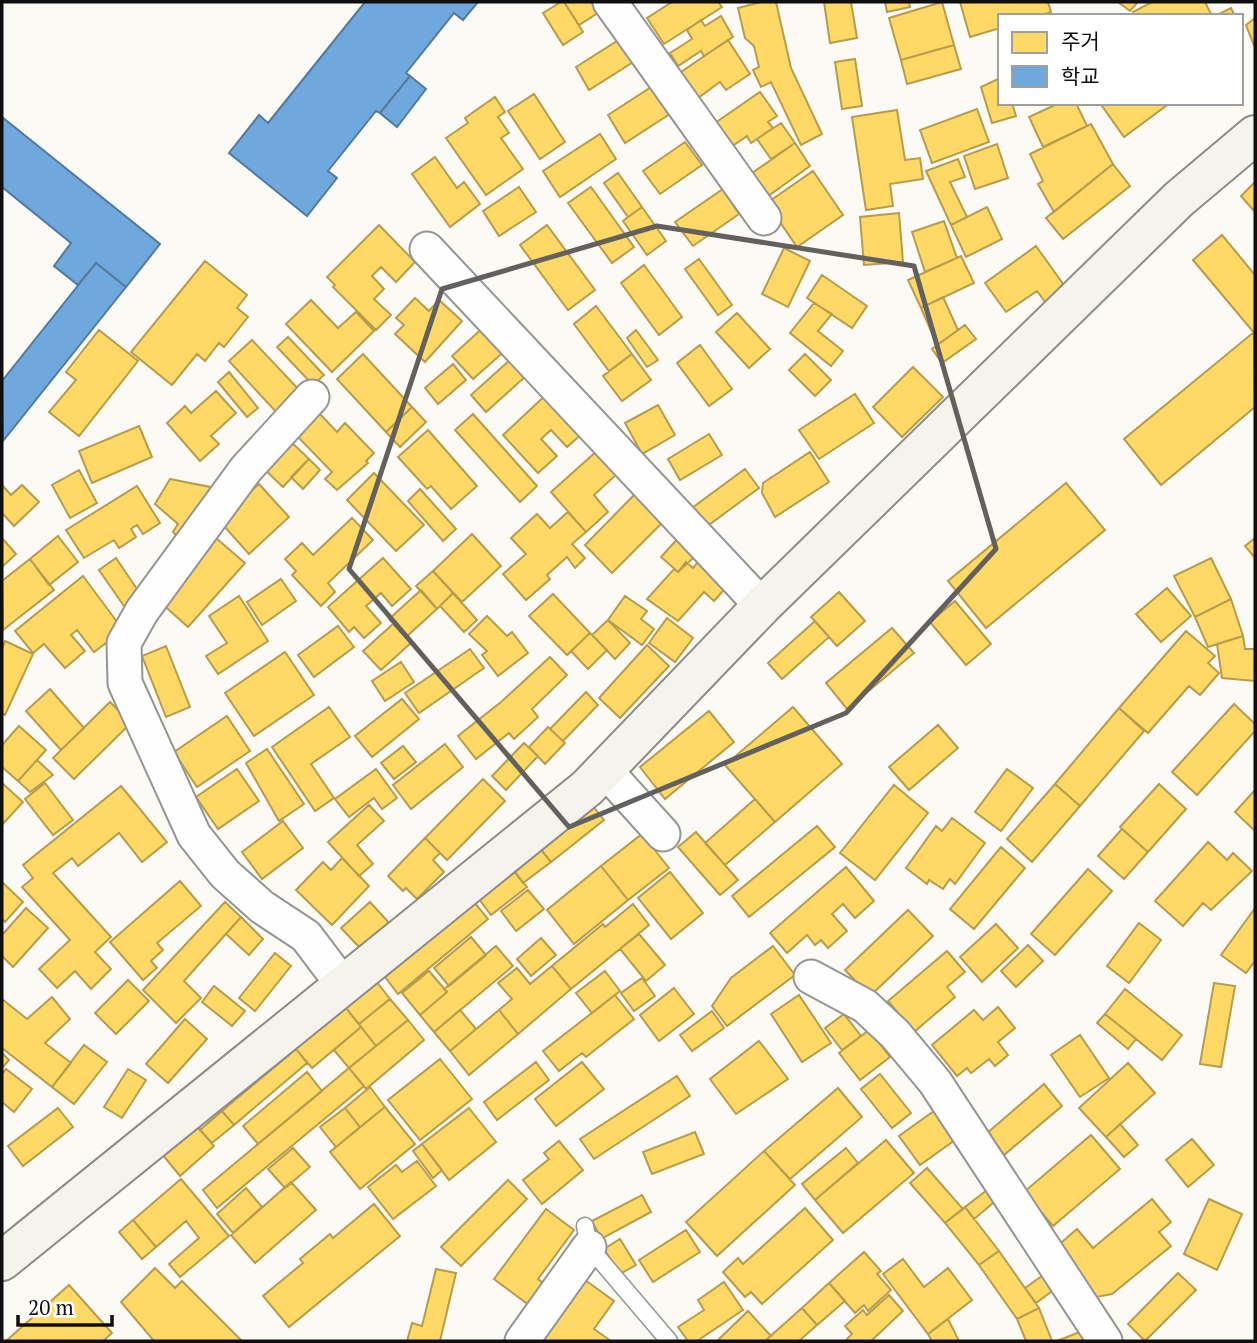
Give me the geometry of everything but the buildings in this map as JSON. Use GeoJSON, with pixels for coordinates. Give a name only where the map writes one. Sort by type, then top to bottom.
{"type":"FeatureCollection","features":[{"type":"Feature","properties":{"kind":"street"},"geometry":{"type":"LineString","coordinates":[[610,2],[764,218]]}},
{"type":"Feature","properties":{"kind":"street"},"geometry":{"type":"LineString","coordinates":[[2,1261],[605,771],[762,606],[1179,199],[1255,135]]}},
{"type":"Feature","properties":{"kind":"street"},"geometry":{"type":"LineString","coordinates":[[426,249],[762,606]]}},
{"type":"Feature","properties":{"kind":"street"},"geometry":{"type":"LineString","coordinates":[[312,397],[246,470],[142,611],[124,643],[125,683],[194,835],[225,874],[262,907],[306,936],[343,985]]}},
{"type":"Feature","properties":{"kind":"street"},"geometry":{"type":"LineString","coordinates":[[605,771],[663,834]]}},
{"type":"Feature","properties":{"kind":"street"},"geometry":{"type":"LineString","coordinates":[[811,977],[864,1006],[895,1034],[935,1082],[1105,1341]]}},
{"type":"Feature","properties":{"kind":"street"},"geometry":{"type":"LineString","coordinates":[[522,1341],[587,1237]]}},
{"type":"Feature","properties":{"kind":"lane"},"geometry":{"type":"LineString","coordinates":[[587,1237],[669,1341]]}},
{"type":"Feature","properties":{"kind":"highlighted area"},"geometry":{"type":"Polygon","coordinates":[[[657,226],[914,266],[996,549],[846,713],[569,827],[349,569],[442,289],[657,226]]]}}]}
